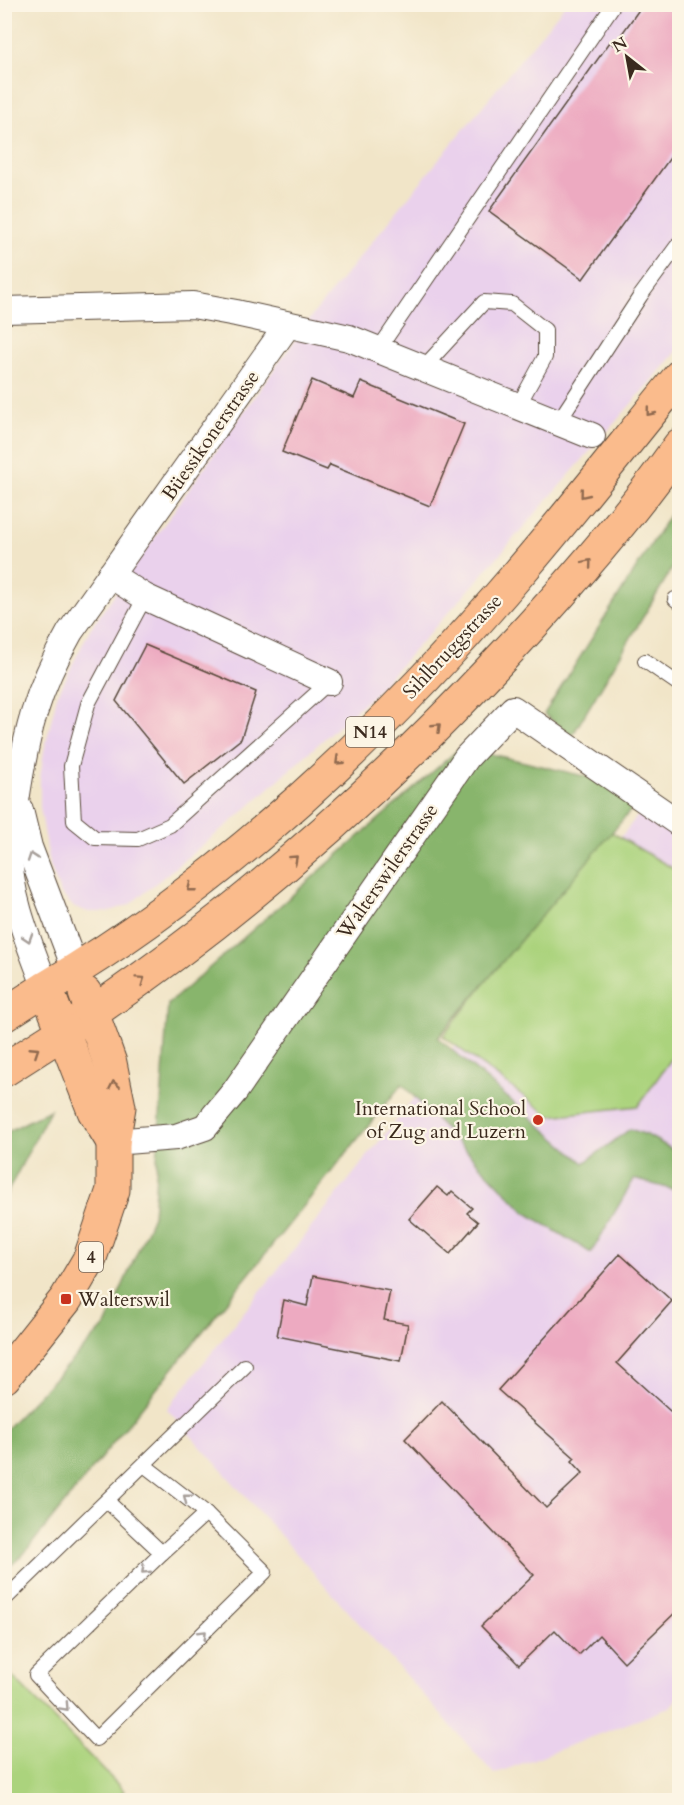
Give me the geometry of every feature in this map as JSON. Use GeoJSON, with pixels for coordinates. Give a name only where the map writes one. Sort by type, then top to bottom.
{"type":"FeatureCollection","features":[{"type":"Feature","properties":{"kind":"main road","name":"Sihlbruggstrasse"},"geometry":{"type":"LineString","coordinates":[[4,1015],[76,971],[138,929],[235,854],[325,775],[416,686],[519,574],[680,376]]}},
{"type":"Feature","properties":{"kind":"main road","name":"N14"},"geometry":{"type":"LineString","coordinates":[[93,1013],[250,898],[351,808],[447,716],[557,599],[680,445]]}},
{"type":"Feature","properties":{"kind":"main road"},"geometry":{"type":"LineString","coordinates":[[4,1070],[93,1013],[76,971]]}},
{"type":"Feature","properties":{"kind":"main road"},"geometry":{"type":"LineString","coordinates":[[46,988],[94,1111],[113,1143]]}},
{"type":"Feature","properties":{"kind":"main road","name":"4"},"geometry":{"type":"LineString","coordinates":[[4,1377],[66,1299],[90,1258],[113,1190],[113,1143],[118,1107],[110,1063],[93,1013]]}},
{"type":"Feature","properties":{"kind":"street"},"geometry":{"type":"LineString","coordinates":[[4,310],[193,305],[349,338],[592,436]]}},
{"type":"Feature","properties":{"kind":"street","name":"Büessikonerstrasse"},"geometry":{"type":"LineString","coordinates":[[46,988],[27,937],[14,891],[9,851],[26,738],[44,683],[70,632],[287,326]]}},
{"type":"Feature","properties":{"kind":"street"},"geometry":{"type":"LineString","coordinates":[[110,575],[145,597],[329,682]]}},
{"type":"Feature","properties":{"kind":"street","name":"Walterswilerstrasse"},"geometry":{"type":"LineString","coordinates":[[113,1143],[176,1137],[205,1127],[235,1091],[467,757],[513,709],[680,824]]}},
{"type":"Feature","properties":{"kind":"street","name":"Büessikonerstrasse"},"geometry":{"type":"LineString","coordinates":[[17,798],[28,847],[76,971]]}},
{"type":"Feature","properties":{"kind":"lane"},"geometry":{"type":"LineString","coordinates":[[378,350],[614,4]]}},
{"type":"Feature","properties":{"kind":"lane"},"geometry":{"type":"LineString","coordinates":[[558,422],[641,295],[680,242]]}},
{"type":"Feature","properties":{"kind":"lane"},"geometry":{"type":"LineString","coordinates":[[423,368],[484,302],[512,304],[545,330],[545,357],[518,406]]}},
{"type":"Feature","properties":{"kind":"lane"},"geometry":{"type":"LineString","coordinates":[[145,597],[88,704],[71,766],[74,821],[95,838],[138,839],[170,825],[329,682]]}},
{"type":"Feature","properties":{"kind":"lane"},"geometry":{"type":"LineString","coordinates":[[645,661],[680,685]]}},
{"type":"Feature","properties":{"kind":"lane"},"geometry":{"type":"LineString","coordinates":[[4,1600],[245,1366]]}},
{"type":"Feature","properties":{"kind":"lane"},"geometry":{"type":"LineString","coordinates":[[144,1465],[206,1513],[265,1572],[96,1739],[36,1675],[206,1513]]}},
{"type":"Feature","properties":{"kind":"lane"},"geometry":{"type":"LineString","coordinates":[[107,1500],[162,1553]]}},
{"type":"Feature","properties":{"kind":"shaded area"},"geometry":{"type":"Polygon","coordinates":[[[565,5],[679,5],[679,349],[468,591],[374,694],[236,818],[129,905],[107,912],[88,912],[73,906],[60,893],[50,865],[40,807],[40,779],[57,696],[90,629],[314,313],[565,5]]]}},
{"type":"Feature","properties":{"kind":"shaded area","name":"International School of Zug and Luzern"},"geometry":{"type":"Polygon","coordinates":[[[643,809],[679,832],[680,1695],[669,1708],[494,1774],[167,1409],[643,809]]]}},
{"type":"Feature","properties":{"kind":"green space"},"geometry":{"type":"Polygon","coordinates":[[[679,500],[679,557],[572,736],[544,714],[679,500]]]}},
{"type":"Feature","properties":{"kind":"green space"},"geometry":{"type":"Polygon","coordinates":[[[461,747],[647,791],[438,1038],[584,1163],[630,1129],[647,1135],[679,1153],[679,1191],[634,1179],[591,1253],[526,1213],[402,1084],[22,1556],[5,1570],[5,1430],[105,1326],[153,1216],[168,1004],[461,747]]]}},
{"type":"Feature","properties":{"kind":"green space"},"geometry":{"type":"Polygon","coordinates":[[[606,829],[679,872],[679,1048],[638,1106],[550,1116],[443,1036],[606,829]]]}},
{"type":"Feature","properties":{"kind":"green space"},"geometry":{"type":"Polygon","coordinates":[[[50,1110],[5,1197],[5,1133],[50,1110]]]}},
{"type":"Feature","properties":{"kind":"green space"},"geometry":{"type":"Polygon","coordinates":[[[5,1669],[124,1791],[115,1800],[5,1800],[5,1669]]]}},
{"type":"Feature","properties":{"kind":"building"},"geometry":{"type":"Polygon","coordinates":[[[643,4],[680,4],[680,144],[583,279],[489,211],[610,42],[614,45],[643,4]]]}},
{"type":"Feature","properties":{"kind":"building"},"geometry":{"type":"Polygon","coordinates":[[[312,380],[354,398],[361,382],[464,424],[430,506],[330,465],[327,470],[282,452],[312,380]]]}},
{"type":"Feature","properties":{"kind":"building"},"geometry":{"type":"Polygon","coordinates":[[[145,645],[256,692],[241,739],[184,784],[116,701],[145,645]]]}},
{"type":"Feature","properties":{"kind":"building"},"geometry":{"type":"Polygon","coordinates":[[[437,1187],[448,1196],[452,1191],[472,1208],[467,1213],[478,1222],[450,1254],[409,1219],[437,1187]]]}},
{"type":"Feature","properties":{"kind":"building"},"geometry":{"type":"Polygon","coordinates":[[[620,1254],[672,1301],[617,1363],[680,1420],[680,1608],[624,1662],[599,1635],[579,1655],[555,1630],[519,1665],[481,1626],[534,1575],[405,1439],[442,1401],[546,1508],[583,1473],[572,1461],[575,1458],[498,1390],[620,1254]]]}},
{"type":"Feature","properties":{"kind":"building"},"geometry":{"type":"Polygon","coordinates":[[[313,1276],[390,1291],[384,1320],[408,1324],[401,1361],[277,1336],[284,1300],[307,1306],[313,1276]]]}},
{"type":"Feature","properties":{"kind":"place","name":"International School of Zug and Luzern"},"geometry":{"type":"Point","coordinates":[538,1120]}},
{"type":"Feature","properties":{"kind":"place","name":"Walterswil"},"geometry":{"type":"Point","coordinates":[66,1299]}}]}
